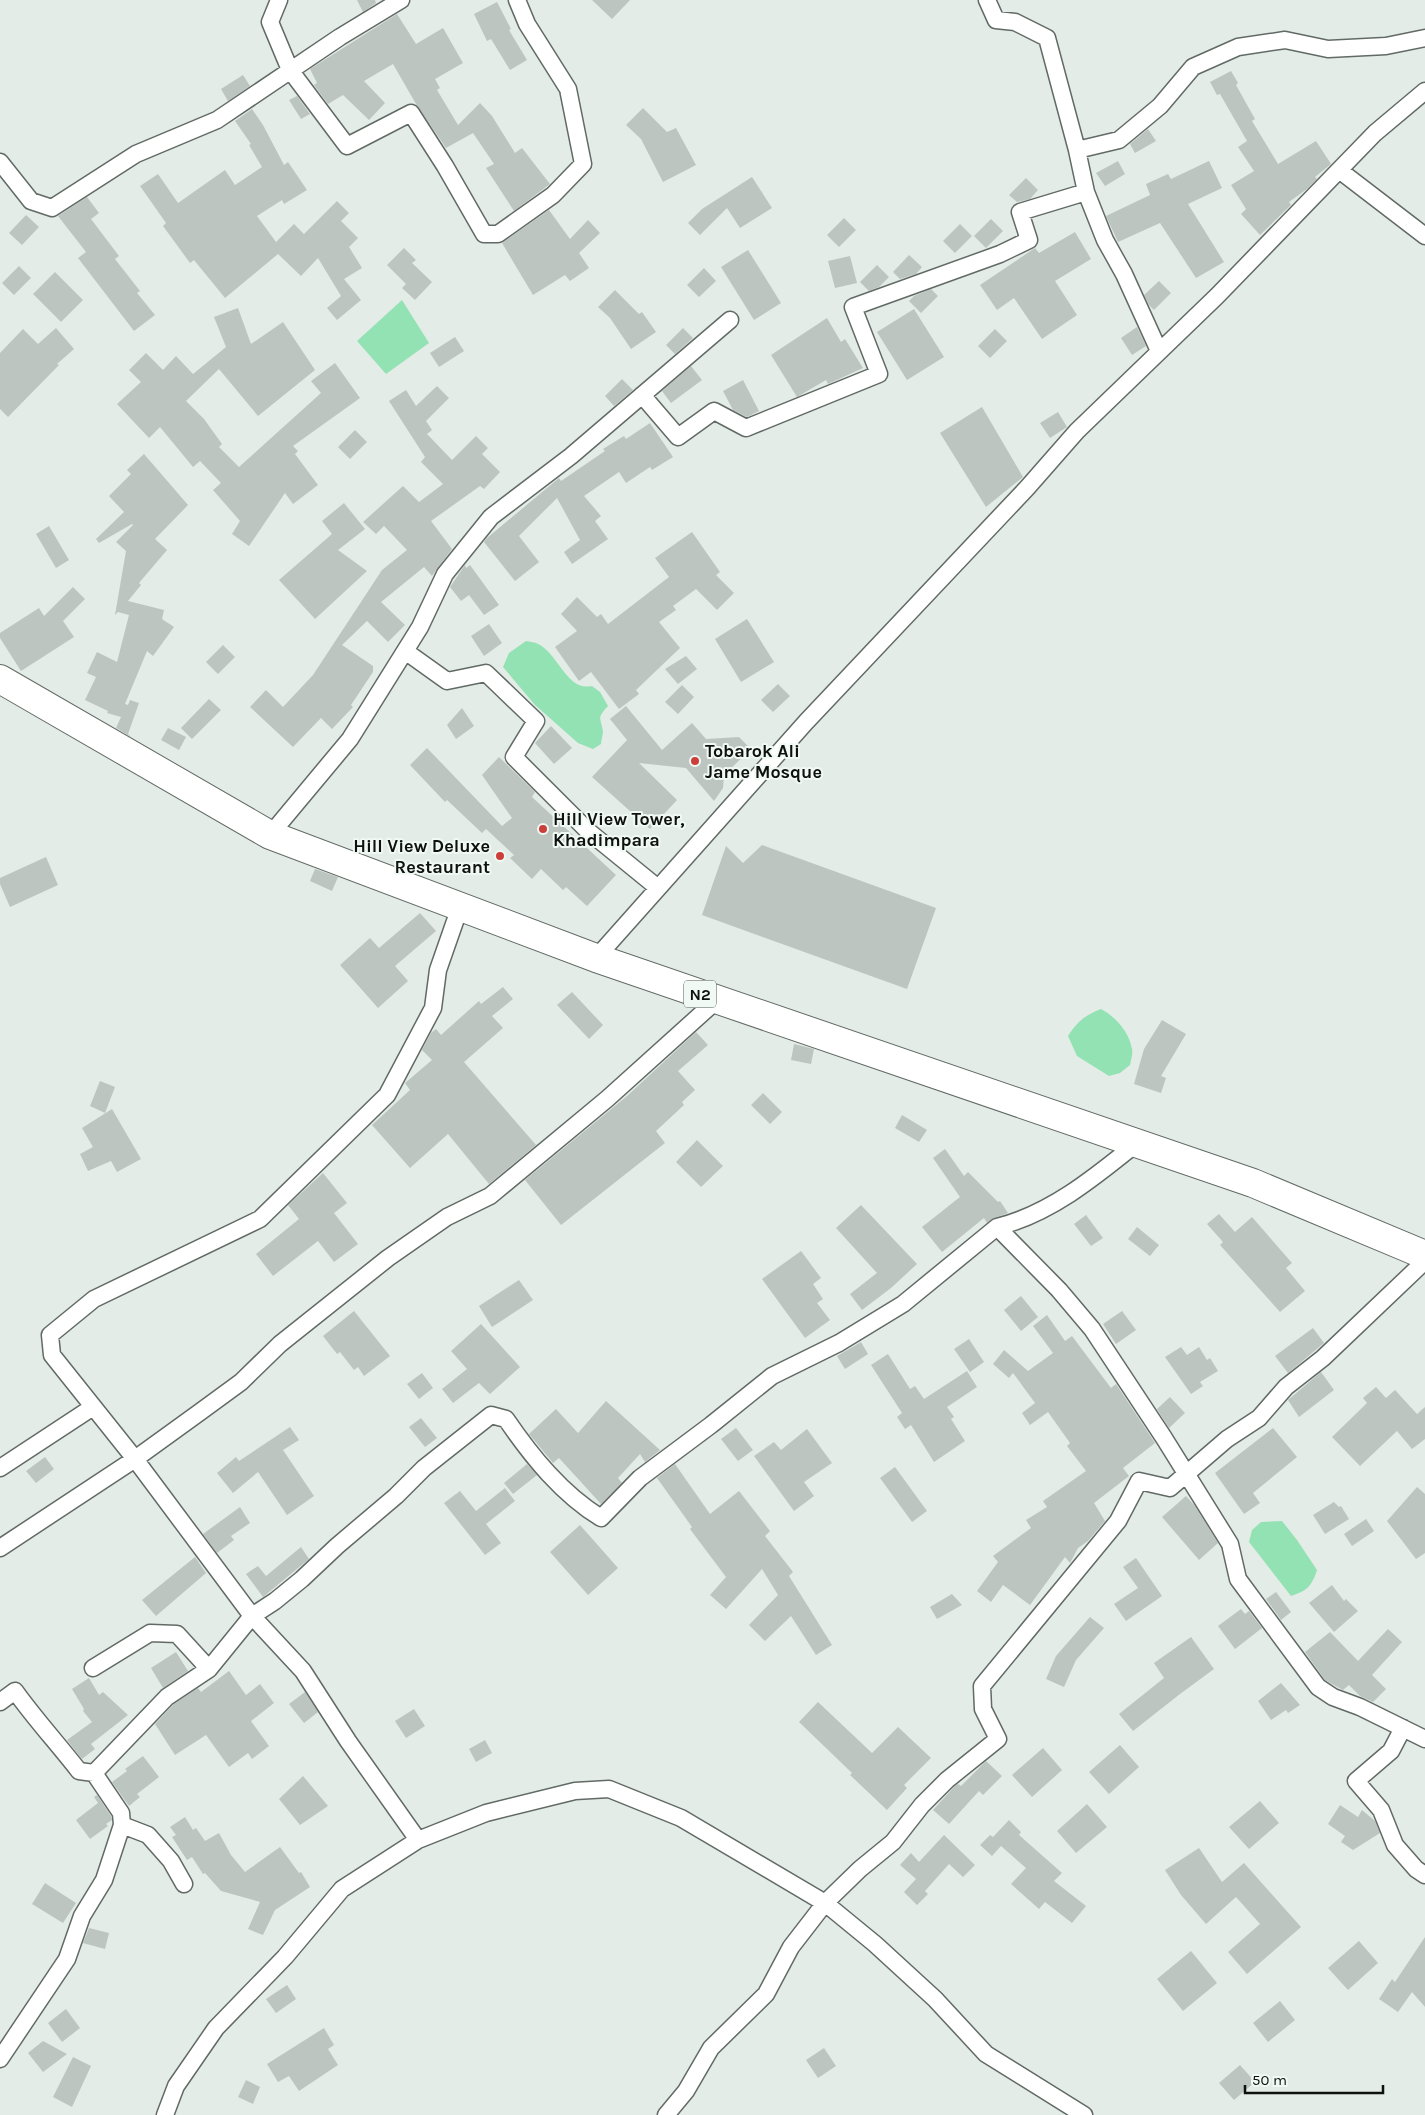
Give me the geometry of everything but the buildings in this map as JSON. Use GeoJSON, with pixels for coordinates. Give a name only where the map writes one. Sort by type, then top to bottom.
{"type":"FeatureCollection","features":[{"type":"Feature","properties":{"kind":"highway","name":"N2"},"geometry":{"type":"LineString","coordinates":[[0,679],[270,835],[596,958],[1253,1183],[1425,1255]]}},
{"type":"Feature","properties":{"kind":"street"},"geometry":{"type":"LineString","coordinates":[[278,0],[270,22],[290,70],[347,146],[411,113],[445,166],[484,234],[498,234],[553,195],[583,164],[568,89],[527,24],[517,0]]}},
{"type":"Feature","properties":{"kind":"street"},"geometry":{"type":"LineString","coordinates":[[0,162],[31,201],[52,208],[136,154],[217,120],[290,70],[401,0]]}},
{"type":"Feature","properties":{"kind":"street"},"geometry":{"type":"LineString","coordinates":[[987,0],[996,20],[1015,22],[1047,38],[1077,150],[1086,192],[1106,240],[1124,274],[1159,351]]}},
{"type":"Feature","properties":{"kind":"street"},"geometry":{"type":"LineString","coordinates":[[1077,150],[1119,140],[1160,106],[1193,68],[1238,47],[1285,40],[1328,49],[1386,46],[1425,38]]}},
{"type":"Feature","properties":{"kind":"street"},"geometry":{"type":"LineString","coordinates":[[596,958],[806,722],[1027,488],[1077,431],[1217,296],[1382,127],[1425,91]]}},
{"type":"Feature","properties":{"kind":"street"},"geometry":{"type":"LineString","coordinates":[[1339,170],[1425,236]]}},
{"type":"Feature","properties":{"kind":"street"},"geometry":{"type":"LineString","coordinates":[[642,395],[678,437],[714,410],[746,428],[879,374],[853,307],[1000,254],[1029,240],[1020,212],[1086,192]]}},
{"type":"Feature","properties":{"kind":"street"},"geometry":{"type":"LineString","coordinates":[[270,835],[350,739],[420,627],[445,574],[491,517],[571,456],[730,320]]}},
{"type":"Feature","properties":{"kind":"street"},"geometry":{"type":"LineString","coordinates":[[405,651],[448,681],[486,673],[536,721],[514,757],[588,831],[658,888]]}},
{"type":"Feature","properties":{"kind":"street"},"geometry":{"type":"LineString","coordinates":[[418,1840],[348,1741],[303,1671],[252,1616],[136,1458],[52,1355],[50,1334],[94,1299],[260,1219],[387,1096],[433,1008],[438,970],[460,907]]}},
{"type":"Feature","properties":{"kind":"street"},"geometry":{"type":"LineString","coordinates":[[0,1548],[136,1458],[241,1382],[280,1344],[388,1258],[447,1217],[490,1196],[606,1099],[718,999]]}},
{"type":"Feature","properties":{"kind":"street"},"geometry":{"type":"LineString","coordinates":[[94,1773],[167,1697],[209,1670],[252,1616],[275,1601],[302,1579],[337,1546],[396,1496],[424,1468],[491,1415],[506,1419],[530,1454],[582,1506],[601,1518],[640,1478],[772,1376],[839,1343],[903,1304],[997,1227],[1015,1222],[1080,1188],[1137,1143]]}},
{"type":"Feature","properties":{"kind":"street"},"geometry":{"type":"LineString","coordinates":[[997,1227],[1059,1290],[1092,1329],[1142,1404],[1230,1544],[1238,1579],[1318,1687],[1333,1697],[1360,1707],[1425,1739]]}},
{"type":"Feature","properties":{"kind":"street"},"geometry":{"type":"LineString","coordinates":[[666,2115],[686,2090],[711,2048],[766,1994],[790,1947],[825,1903],[860,1869],[893,1842],[922,1805],[947,1780],[998,1739],[983,1709],[982,1686],[1118,1521],[1139,1481],[1170,1488],[1228,1439],[1259,1418],[1286,1387],[1323,1358],[1425,1261]]}},
{"type":"Feature","properties":{"kind":"street"},"geometry":{"type":"LineString","coordinates":[[0,1468],[94,1407]]}},
{"type":"Feature","properties":{"kind":"street"},"geometry":{"type":"LineString","coordinates":[[92,1668],[150,1633],[177,1634],[209,1670]]}},
{"type":"Feature","properties":{"kind":"street"},"geometry":{"type":"LineString","coordinates":[[0,1702],[16,1692],[37,1721],[52,1736],[79,1771],[94,1773],[121,1813],[122,1825],[104,1880],[82,1916],[67,1959],[0,2060]]}},
{"type":"Feature","properties":{"kind":"street"},"geometry":{"type":"LineString","coordinates":[[1403,1728],[1391,1751],[1356,1781],[1381,1810],[1395,1845],[1416,1869],[1425,1875]]}},
{"type":"Feature","properties":{"kind":"street"},"geometry":{"type":"LineString","coordinates":[[166,2115],[176,2086],[216,2028],[285,1957],[342,1889],[418,1840],[486,1813],[575,1791],[609,1789],[681,1818],[825,1903],[875,1944],[935,1999],[986,2054],[1084,2115]]}},
{"type":"Feature","properties":{"kind":"street"},"geometry":{"type":"LineString","coordinates":[[122,1825],[148,1835],[171,1861],[184,1884]]}},
{"type":"Feature","properties":{"kind":"shaded area"},"geometry":{"type":"Polygon","coordinates":[[[402,300],[429,343],[386,374],[357,341],[402,300]]]}},
{"type":"Feature","properties":{"kind":"shaded area"},"geometry":{"type":"Polygon","coordinates":[[[526,641],[537,643],[545,649],[569,678],[576,683],[583,686],[592,686],[600,692],[608,706],[601,716],[603,732],[601,744],[593,749],[578,743],[535,705],[503,667],[509,653],[526,641]]]}},
{"type":"Feature","properties":{"kind":"shaded area"},"geometry":{"type":"Polygon","coordinates":[[[1101,1009],[1112,1016],[1121,1026],[1128,1037],[1132,1051],[1130,1065],[1120,1073],[1109,1076],[1077,1056],[1068,1036],[1082,1020],[1101,1009]]]}},
{"type":"Feature","properties":{"kind":"shaded area"},"geometry":{"type":"Polygon","coordinates":[[[1282,1521],[1317,1570],[1308,1587],[1291,1596],[1249,1542],[1252,1530],[1261,1522],[1282,1521]]]}},
{"type":"Feature","properties":{"kind":"place","name":"Tobarok Ali Jame Mosque"},"geometry":{"type":"Point","coordinates":[695,761]}},
{"type":"Feature","properties":{"kind":"place","name":"Hill View Tower, Khadimpara"},"geometry":{"type":"Point","coordinates":[543,829]}},
{"type":"Feature","properties":{"kind":"place","name":"Hill View Deluxe Restaurant"},"geometry":{"type":"Point","coordinates":[500,856]}}]}
